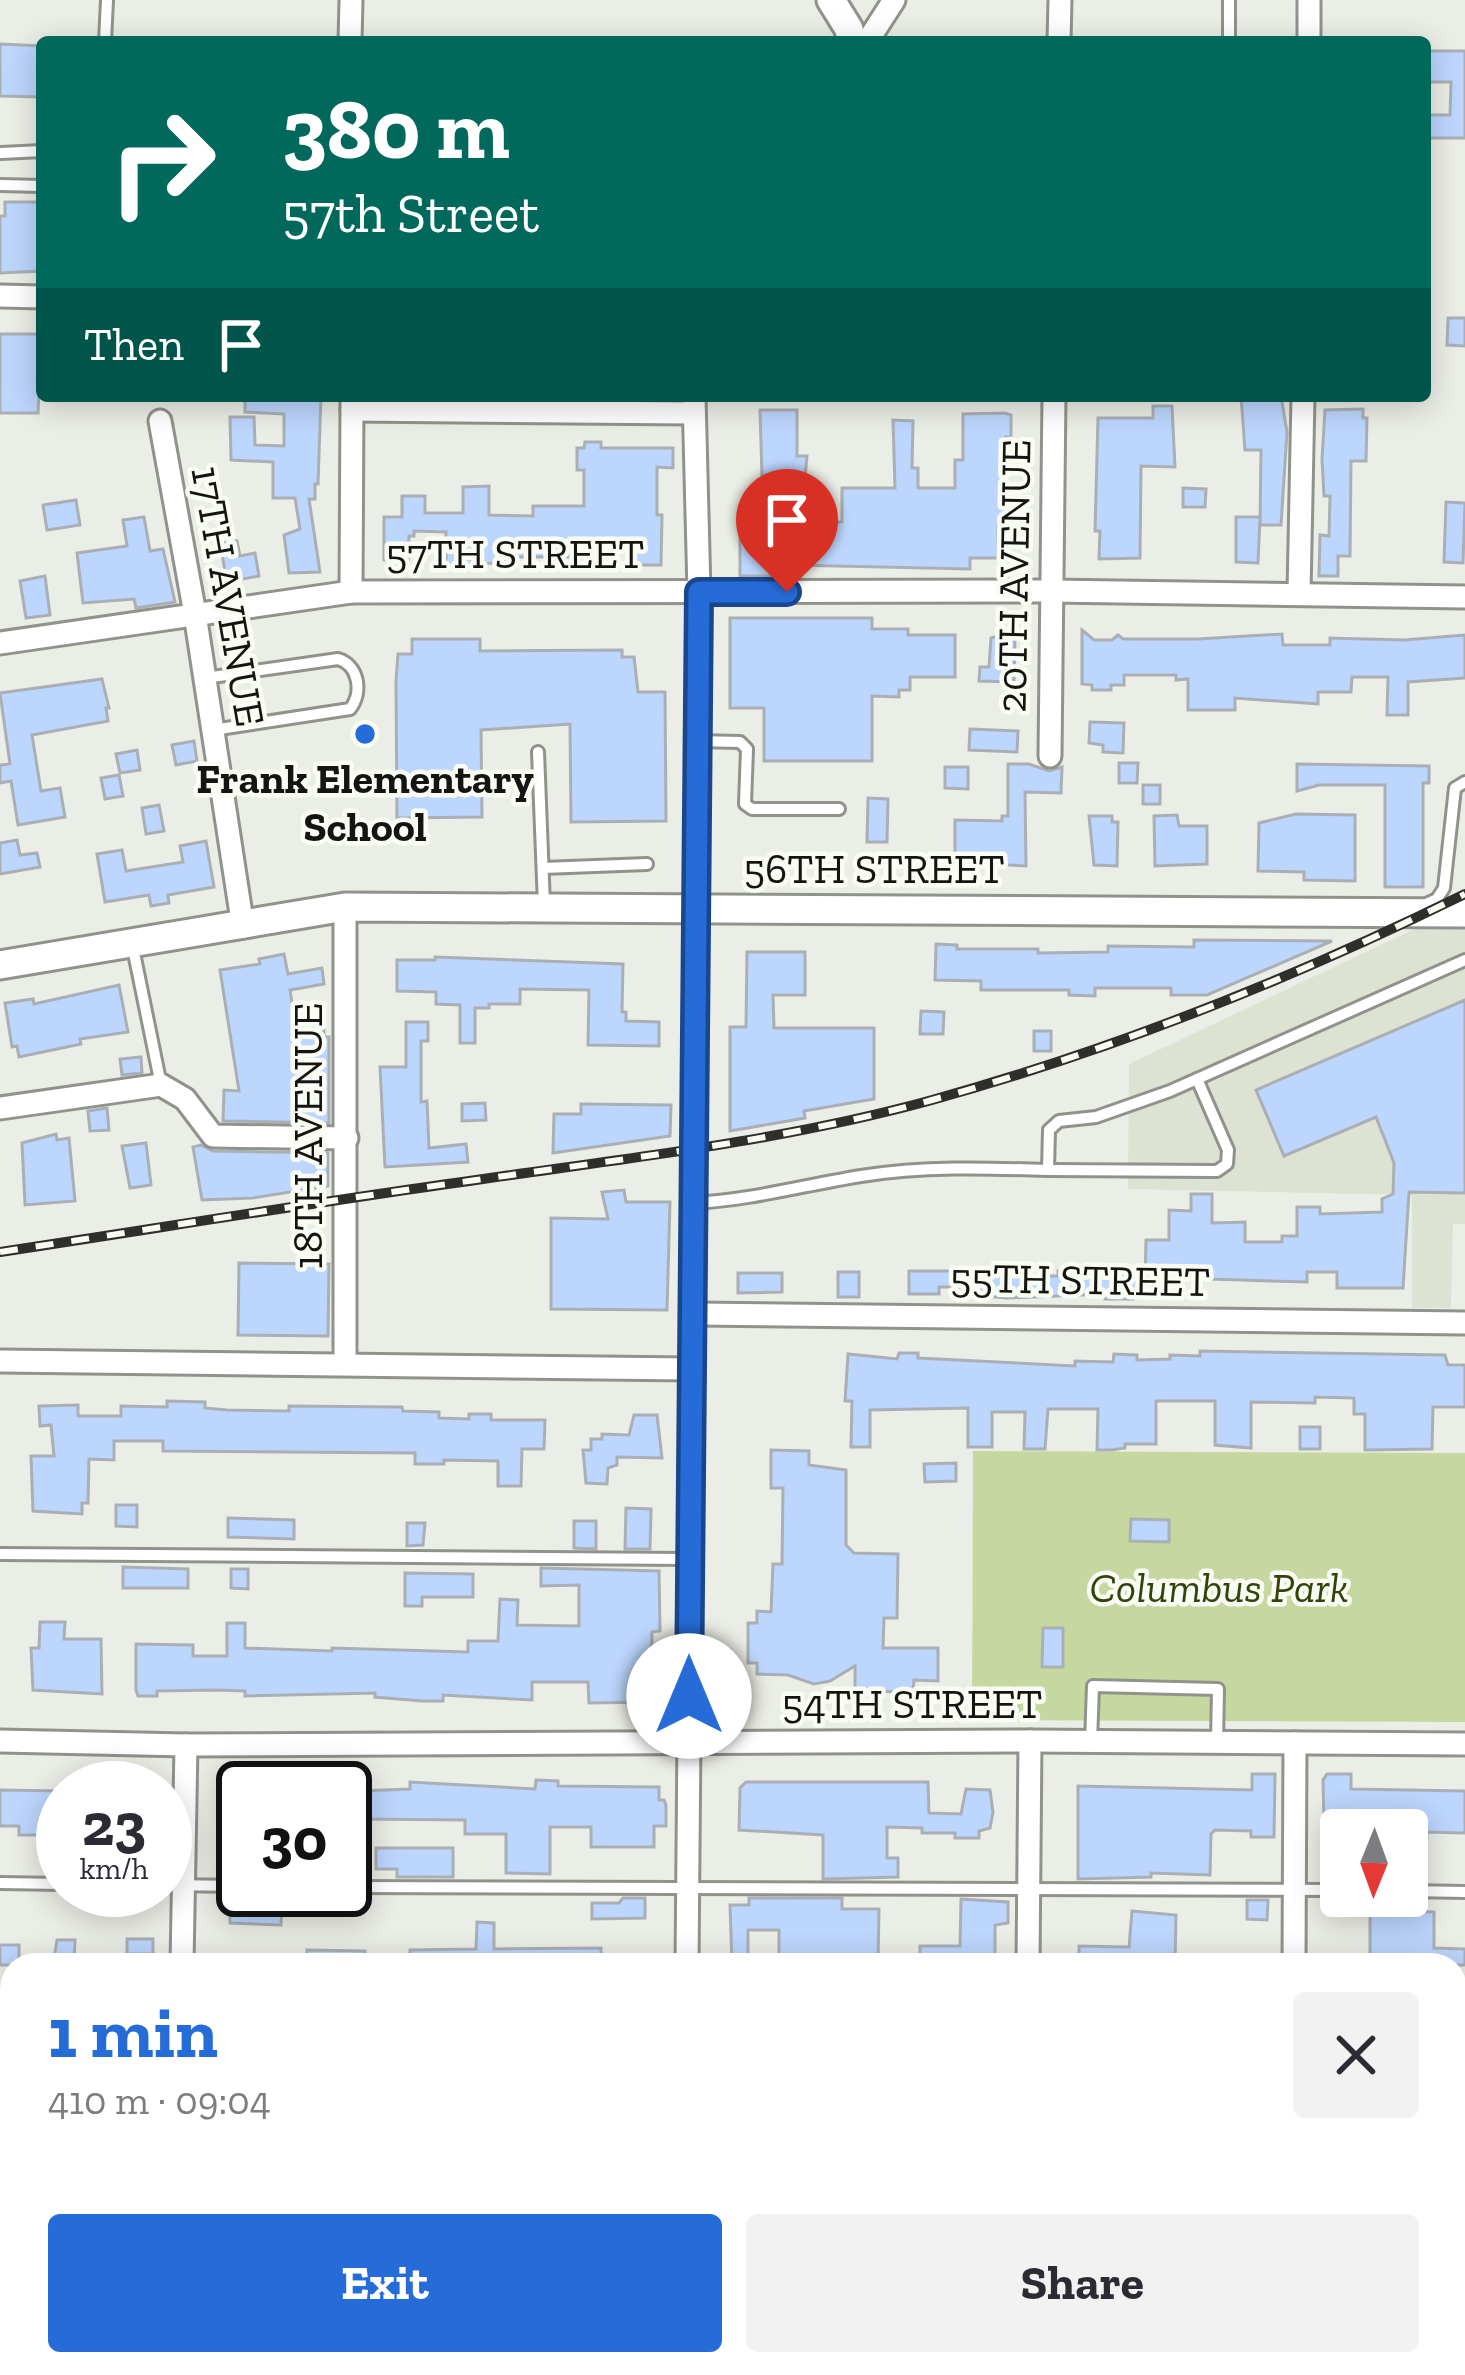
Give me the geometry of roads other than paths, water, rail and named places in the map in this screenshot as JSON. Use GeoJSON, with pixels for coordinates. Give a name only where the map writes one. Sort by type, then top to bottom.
{"type":"FeatureCollection","features":[{"type":"Feature","properties":{"kind":"street"},"geometry":{"type":"LineString","coordinates":[[350,36],[351,0]]}},
{"type":"Feature","properties":{"kind":"street"},"geometry":{"type":"LineString","coordinates":[[831,0],[850,36]]}},
{"type":"Feature","properties":{"kind":"street"},"geometry":{"type":"LineString","coordinates":[[871,36],[894,0]]}},
{"type":"Feature","properties":{"kind":"street"},"geometry":{"type":"LineString","coordinates":[[1059,36],[1060,0]]}},
{"type":"Feature","properties":{"kind":"street"},"geometry":{"type":"LineString","coordinates":[[1309,36],[1310,0]]}},
{"type":"Feature","properties":{"kind":"street"},"geometry":{"type":"LineString","coordinates":[[0,296],[36,297]]}},
{"type":"Feature","properties":{"kind":"street","name":"20TH AVENUE"},"geometry":{"type":"LineString","coordinates":[[1050,756],[1054,402]]}},
{"type":"Feature","properties":{"kind":"street"},"geometry":{"type":"LineString","coordinates":[[1299,593],[1303,402]]}},
{"type":"Feature","properties":{"kind":"street"},"geometry":{"type":"LineString","coordinates":[[351,592],[352,403],[693,404],[699,592],[687,1953]]}},
{"type":"Feature","properties":{"kind":"street","name":"17TH AVENUE"},"geometry":{"type":"LineString","coordinates":[[160,422],[195,614],[242,927]]}},
{"type":"Feature","properties":{"kind":"street","name":"57TH STREET"},"geometry":{"type":"LineString","coordinates":[[0,643],[351,592],[1050,591],[1465,597]]}},
{"type":"Feature","properties":{"kind":"street","name":"56TH STREET"},"geometry":{"type":"LineString","coordinates":[[0,964],[345,907],[1465,913]]}},
{"type":"Feature","properties":{"kind":"street","name":"18TH AVENUE"},"geometry":{"type":"LineString","coordinates":[[345,907],[345,1364]]}},
{"type":"Feature","properties":{"kind":"street"},"geometry":{"type":"LineString","coordinates":[[0,1108],[161,1085],[185,1099],[212,1136],[347,1138]]}},
{"type":"Feature","properties":{"kind":"street","name":"55TH STREET"},"geometry":{"type":"LineString","coordinates":[[694,1314],[1465,1323]]}},
{"type":"Feature","properties":{"kind":"street"},"geometry":{"type":"LineString","coordinates":[[0,1361],[691,1369]]}},
{"type":"Feature","properties":{"kind":"street","name":"54TH STREET"},"geometry":{"type":"LineString","coordinates":[[0,1741],[186,1745],[1465,1744]]}},
{"type":"Feature","properties":{"kind":"street"},"geometry":{"type":"LineString","coordinates":[[1028,1953],[1030,1741]]}},
{"type":"Feature","properties":{"kind":"street"},"geometry":{"type":"LineString","coordinates":[[1294,1743],[1294,1953]]}},
{"type":"Feature","properties":{"kind":"street"},"geometry":{"type":"LineString","coordinates":[[185,1761],[186,1745]]}},
{"type":"Feature","properties":{"kind":"street"},"geometry":{"type":"LineString","coordinates":[[177,1917],[181,1953]]}},
{"type":"Feature","properties":{"kind":"lane"},"geometry":{"type":"LineString","coordinates":[[105,36],[107,0]]}},
{"type":"Feature","properties":{"kind":"lane"},"geometry":{"type":"LineString","coordinates":[[1229,0],[1229,36]]}},
{"type":"Feature","properties":{"kind":"lane"},"geometry":{"type":"LineString","coordinates":[[1,153],[36,152]]}},
{"type":"Feature","properties":{"kind":"lane"},"geometry":{"type":"LineString","coordinates":[[0,184],[36,186]]}},
{"type":"Feature","properties":{"kind":"lane"},"geometry":{"type":"LineString","coordinates":[[205,678],[338,659],[355,670],[356,702],[350,710],[213,730]]}},
{"type":"Feature","properties":{"kind":"lane"},"geometry":{"type":"LineString","coordinates":[[697,741],[740,742],[747,749],[745,804],[752,809],[839,809]]}},
{"type":"Feature","properties":{"kind":"lane"},"geometry":{"type":"LineString","coordinates":[[538,752],[544,908]]}},
{"type":"Feature","properties":{"kind":"lane"},"geometry":{"type":"LineString","coordinates":[[1415,913],[1438,899],[1444,888],[1455,788],[1465,782]]}},
{"type":"Feature","properties":{"kind":"lane"},"geometry":{"type":"LineString","coordinates":[[543,868],[647,865]]}},
{"type":"Feature","properties":{"kind":"lane"},"geometry":{"type":"LineString","coordinates":[[132,944],[161,1085]]}},
{"type":"Feature","properties":{"kind":"lane"},"geometry":{"type":"LineString","coordinates":[[1048,1170],[1049,1130],[1059,1120],[1096,1117],[1197,1078],[1465,960]]}},
{"type":"Feature","properties":{"kind":"lane"},"geometry":{"type":"LineString","coordinates":[[694,1203],[734,1201],[862,1176],[929,1169],[1217,1171],[1227,1164],[1228,1150],[1197,1078]]}},
{"type":"Feature","properties":{"kind":"lane"},"geometry":{"type":"LineString","coordinates":[[0,1554],[689,1559]]}},
{"type":"Feature","properties":{"kind":"lane"},"geometry":{"type":"LineString","coordinates":[[1090,1742],[1094,1686],[1218,1689],[1217,1743]]}},
{"type":"Feature","properties":{"kind":"lane"},"geometry":{"type":"LineString","coordinates":[[0,1882],[36,1883]]}},
{"type":"Feature","properties":{"kind":"lane"},"geometry":{"type":"LineString","coordinates":[[372,1887],[1320,1890]]}},
{"type":"Feature","properties":{"kind":"lane"},"geometry":{"type":"LineString","coordinates":[[1428,1891],[1465,1892]]}},
{"type":"Feature","properties":{"kind":"railway"},"geometry":{"type":"LineString","coordinates":[[0,1252],[705,1147],[876,1114],[1001,1080],[1136,1035],[1270,983],[1465,894]]}},
{"type":"Feature","properties":{"kind":"place","name":"Frank Elementary School"},"geometry":{"type":"Point","coordinates":[365,734]}},
{"type":"Feature","properties":{"kind":"park label","name":"Columbus Park"},"geometry":{"type":"Point","coordinates":[1219,1587]}}]}
